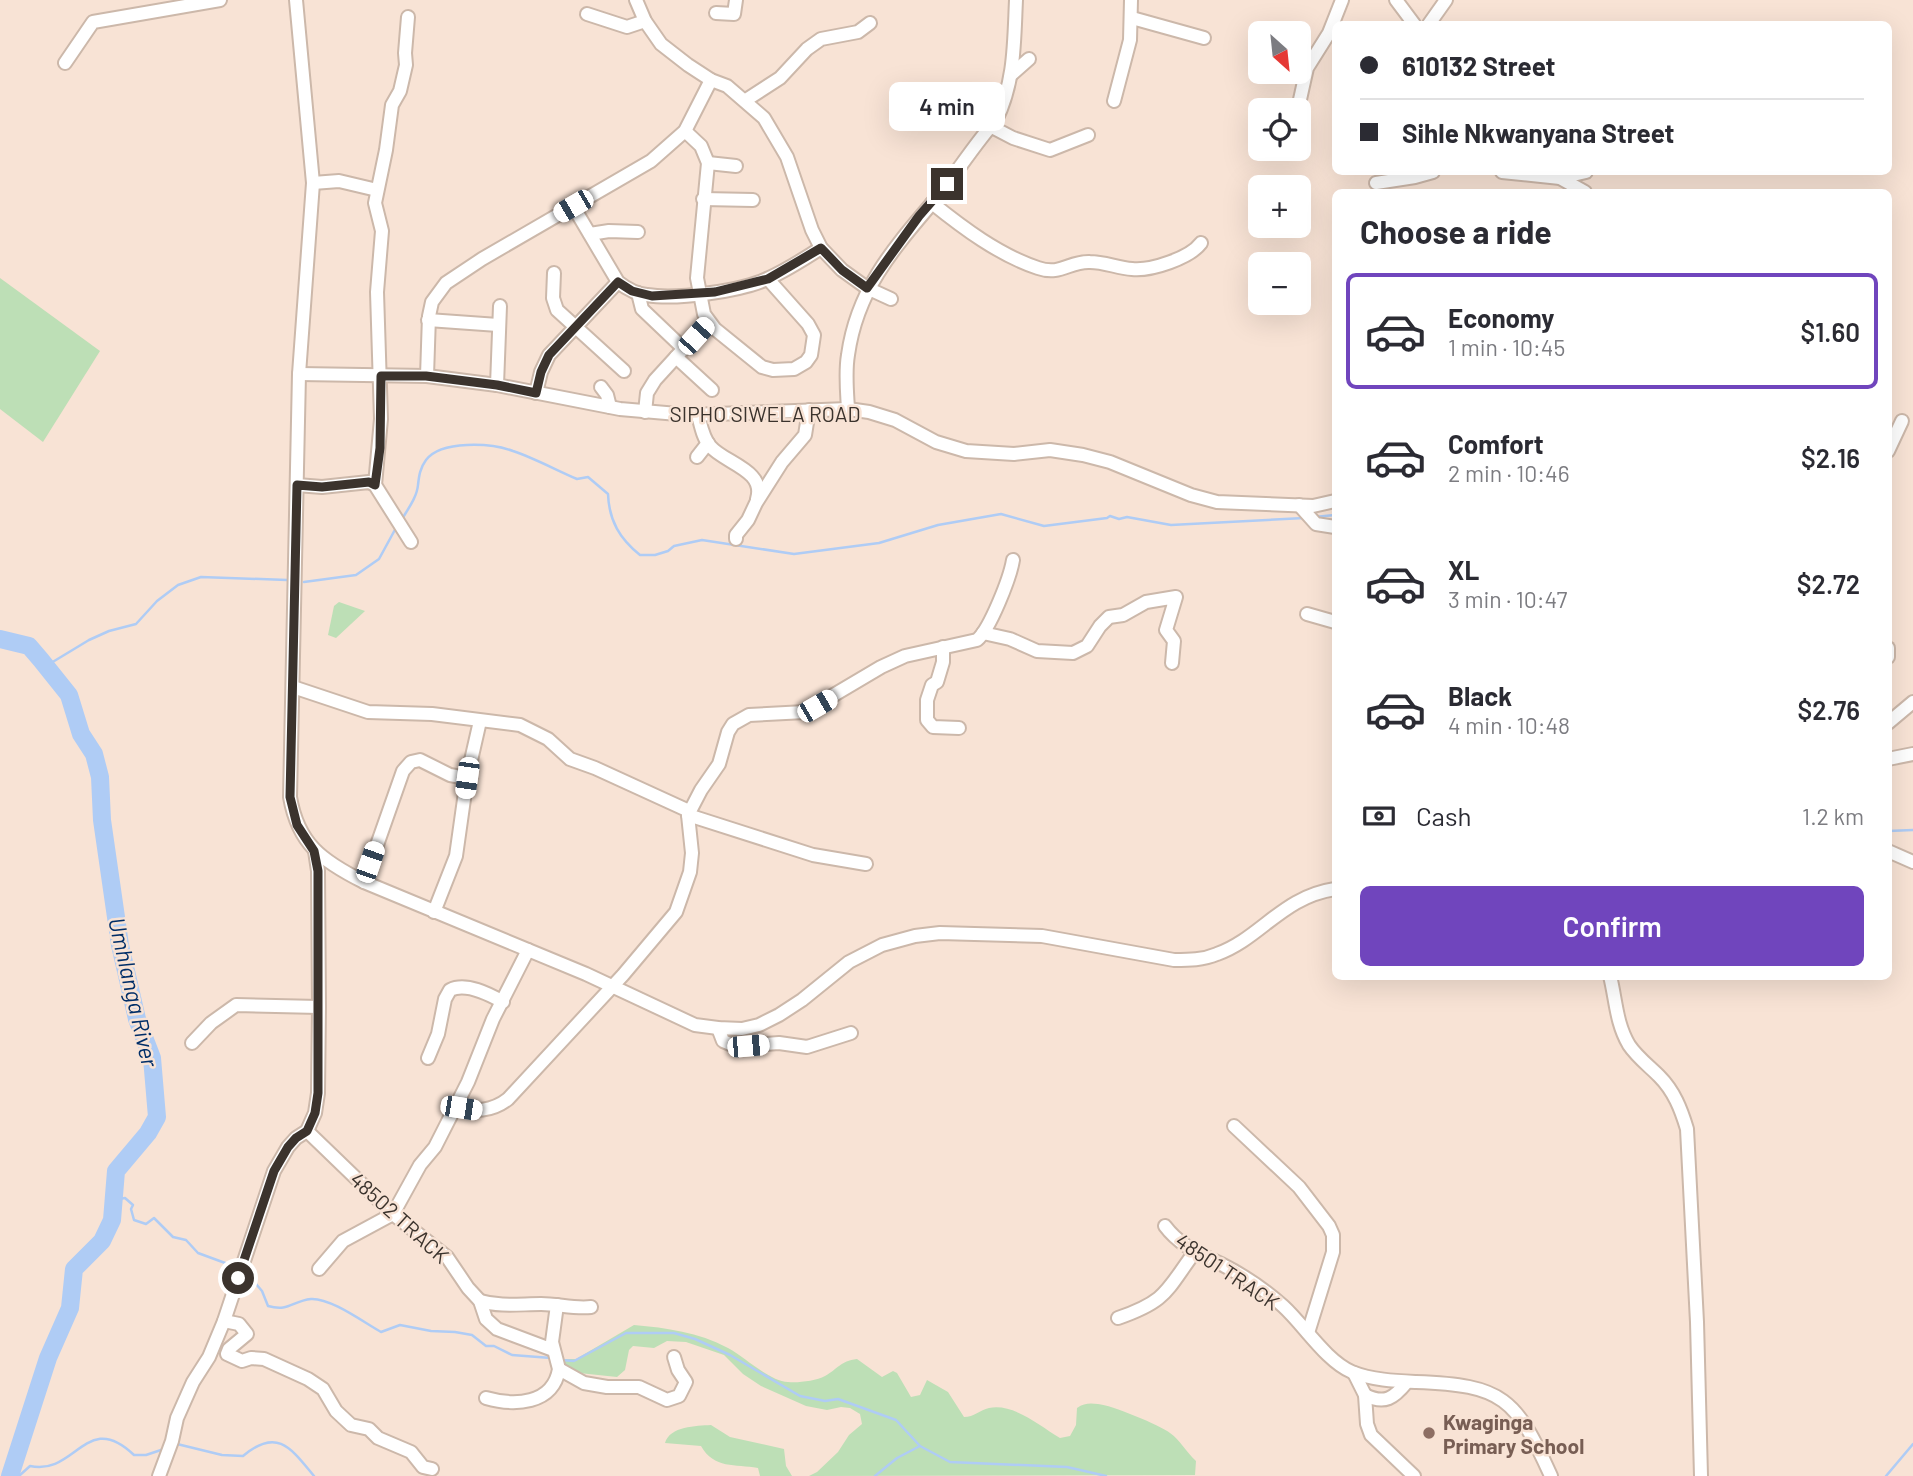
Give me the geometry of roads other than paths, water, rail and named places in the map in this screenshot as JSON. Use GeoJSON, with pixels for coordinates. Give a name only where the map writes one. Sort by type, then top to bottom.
{"type":"FeatureCollection","features":[{"type":"Feature","properties":{"kind":"street"},"geometry":{"type":"LineString","coordinates":[[65,63],[93,22],[220,0]]}},
{"type":"Feature","properties":{"kind":"street"},"geometry":{"type":"LineString","coordinates":[[296,0],[313,183],[299,374],[290,797],[297,825],[314,851],[337,869],[612,986],[695,1025],[742,1029],[759,1025],[790,1008],[859,956],[882,945],[915,936],[940,933],[1042,936],[1174,960],[1190,960],[1220,954],[1245,939],[1282,910],[1332,890]]}},
{"type":"Feature","properties":{"kind":"street"},"geometry":{"type":"LineString","coordinates":[[636,0],[645,21],[661,44],[711,80],[727,86],[764,118],[787,157],[812,230],[821,248],[842,270],[867,288],[891,299]]}},
{"type":"Feature","properties":{"kind":"street"},"geometry":{"type":"LineString","coordinates":[[716,13],[734,14],[736,0]]}},
{"type":"Feature","properties":{"kind":"street"},"geometry":{"type":"LineString","coordinates":[[848,409],[847,358],[851,336],[867,288],[919,216],[990,127],[1002,107],[1012,74],[1016,0]]}},
{"type":"Feature","properties":{"kind":"street"},"geometry":{"type":"LineString","coordinates":[[1114,101],[1130,40],[1131,0]]}},
{"type":"Feature","properties":{"kind":"street"},"geometry":{"type":"LineString","coordinates":[[1334,21],[1342,0]]}},
{"type":"Feature","properties":{"kind":"street"},"geometry":{"type":"LineString","coordinates":[[1396,0],[1412,21]]}},
{"type":"Feature","properties":{"kind":"street"},"geometry":{"type":"LineString","coordinates":[[1431,21],[1446,0]]}},
{"type":"Feature","properties":{"kind":"street"},"geometry":{"type":"LineString","coordinates":[[587,14],[627,27],[645,21]]}},
{"type":"Feature","properties":{"kind":"street"},"geometry":{"type":"LineString","coordinates":[[375,485],[380,448],[381,376],[378,359],[377,292],[382,230],[375,203],[393,105],[401,92],[406,65],[408,17]]}},
{"type":"Feature","properties":{"kind":"street"},"geometry":{"type":"LineString","coordinates":[[1132,18],[1204,38]]}},
{"type":"Feature","properties":{"kind":"street"},"geometry":{"type":"LineString","coordinates":[[746,100],[780,78],[807,49],[821,39],[858,32],[870,23]]}},
{"type":"Feature","properties":{"kind":"street"},"geometry":{"type":"LineString","coordinates":[[1300,98],[1307,68],[1332,25]]}},
{"type":"Feature","properties":{"kind":"street"},"geometry":{"type":"LineString","coordinates":[[1012,74],[1029,60]]}},
{"type":"Feature","properties":{"kind":"street"},"geometry":{"type":"LineString","coordinates":[[426,376],[428,320],[432,302],[446,283],[471,265],[651,161],[685,131],[711,80]]}},
{"type":"Feature","properties":{"kind":"street"},"geometry":{"type":"LineString","coordinates":[[990,127],[1049,150],[1088,135]]}},
{"type":"Feature","properties":{"kind":"street"},"geometry":{"type":"LineString","coordinates":[[685,131],[701,146],[708,163],[697,266],[700,304],[708,322],[762,367],[773,370],[794,369],[806,362],[814,346],[814,335],[808,324],[768,279]]}},
{"type":"Feature","properties":{"kind":"street"},"geometry":{"type":"LineString","coordinates":[[708,163],[736,166]]}},
{"type":"Feature","properties":{"kind":"street"},"geometry":{"type":"LineString","coordinates":[[1376,183],[1422,175]]}},
{"type":"Feature","properties":{"kind":"street"},"geometry":{"type":"LineString","coordinates":[[1559,175],[1580,189]]}},
{"type":"Feature","properties":{"kind":"street"},"geometry":{"type":"LineString","coordinates":[[313,183],[339,181],[377,190]]}},
{"type":"Feature","properties":{"kind":"street"},"geometry":{"type":"LineString","coordinates":[[704,199],[753,200]]}},
{"type":"Feature","properties":{"kind":"street"},"geometry":{"type":"LineString","coordinates":[[932,203],[987,242],[1034,267],[1048,271],[1057,271],[1088,261],[1136,270],[1190,255],[1201,243]]}},
{"type":"Feature","properties":{"kind":"street"},"geometry":{"type":"LineString","coordinates":[[573,206],[618,282],[638,293],[652,296],[699,294],[746,286],[768,279],[821,248]]}},
{"type":"Feature","properties":{"kind":"street"},"geometry":{"type":"LineString","coordinates":[[535,211],[543,224]]}},
{"type":"Feature","properties":{"kind":"street"},"geometry":{"type":"LineString","coordinates":[[590,234],[609,231],[638,233]]}},
{"type":"Feature","properties":{"kind":"street"},"geometry":{"type":"LineString","coordinates":[[554,273],[552,291],[555,305],[561,314],[624,371]]}},
{"type":"Feature","properties":{"kind":"street"},"geometry":{"type":"LineString","coordinates":[[536,393],[549,355],[618,282]]}},
{"type":"Feature","properties":{"kind":"street"},"geometry":{"type":"LineString","coordinates":[[638,293],[642,309],[712,390]]}},
{"type":"Feature","properties":{"kind":"street"},"geometry":{"type":"LineString","coordinates":[[497,385],[500,306]]}},
{"type":"Feature","properties":{"kind":"street"},"geometry":{"type":"LineString","coordinates":[[428,320],[498,326]]}},
{"type":"Feature","properties":{"kind":"street"},"geometry":{"type":"LineString","coordinates":[[645,412],[647,393],[655,380],[708,322]]}},
{"type":"Feature","properties":{"kind":"street","name":"SIPHO SIWELA ROAD"},"geometry":{"type":"LineString","coordinates":[[299,374],[426,376],[497,385],[645,412],[698,415],[848,409],[895,420],[951,448],[987,453],[1013,454],[1050,450],[1072,453],[1110,462],[1191,495],[1217,502],[1302,508],[1332,502]]}},
{"type":"Feature","properties":{"kind":"street"},"geometry":{"type":"LineString","coordinates":[[601,387],[607,395],[610,407]]}},
{"type":"Feature","properties":{"kind":"street"},"geometry":{"type":"LineString","coordinates":[[755,502],[782,462],[805,435],[809,410]]}},
{"type":"Feature","properties":{"kind":"street"},"geometry":{"type":"LineString","coordinates":[[698,415],[708,443],[755,479],[760,489],[748,520],[736,535],[736,539]]}},
{"type":"Feature","properties":{"kind":"street"},"geometry":{"type":"LineString","coordinates":[[1892,442],[1902,421]]}},
{"type":"Feature","properties":{"kind":"street"},"geometry":{"type":"LineString","coordinates":[[697,457],[708,443]]}},
{"type":"Feature","properties":{"kind":"street"},"geometry":{"type":"LineString","coordinates":[[297,485],[322,487],[369,482],[375,485],[411,542]]}},
{"type":"Feature","properties":{"kind":"street"},"geometry":{"type":"LineString","coordinates":[[1302,508],[1316,524],[1332,527]]}},
{"type":"Feature","properties":{"kind":"street"},"geometry":{"type":"LineString","coordinates":[[456,1106],[477,1111],[495,1108],[504,1103],[676,912],[690,872],[692,853],[688,813],[719,764],[728,732],[740,718],[756,714],[805,712],[894,660],[916,652],[974,642],[983,633],[1010,575],[1013,561]]}},
{"type":"Feature","properties":{"kind":"street"},"geometry":{"type":"LineString","coordinates":[[983,633],[1010,639],[1029,650],[1073,653],[1087,646],[1109,617],[1124,615],[1146,602],[1176,597],[1166,630],[1174,641],[1171,663]]}},
{"type":"Feature","properties":{"kind":"street"},"geometry":{"type":"LineString","coordinates":[[1307,614],[1332,621]]}},
{"type":"Feature","properties":{"kind":"street"},"geometry":{"type":"LineString","coordinates":[[943,647],[943,662],[927,699],[928,720],[933,727],[959,728]]}},
{"type":"Feature","properties":{"kind":"street"},"geometry":{"type":"LineString","coordinates":[[293,687],[368,712],[439,715],[520,725],[534,730],[570,759],[688,813],[813,855],[866,864]]}},
{"type":"Feature","properties":{"kind":"street"},"geometry":{"type":"LineString","coordinates":[[1892,720],[1913,702]]}},
{"type":"Feature","properties":{"kind":"street"},"geometry":{"type":"LineString","coordinates":[[434,912],[456,856],[467,778],[480,721]]}},
{"type":"Feature","properties":{"kind":"street"},"geometry":{"type":"LineString","coordinates":[[1892,758],[1913,754]]}},
{"type":"Feature","properties":{"kind":"street"},"geometry":{"type":"LineString","coordinates":[[364,881],[387,812],[408,764],[419,760],[450,775],[467,778]]}},
{"type":"Feature","properties":{"kind":"street"},"geometry":{"type":"LineString","coordinates":[[159,1476],[169,1451],[177,1418],[193,1382],[209,1357],[223,1321],[274,1171],[288,1147],[308,1129],[315,1113],[318,1093],[319,1007],[318,871],[314,851]]}},
{"type":"Feature","properties":{"kind":"street"},"geometry":{"type":"LineString","coordinates":[[1892,852],[1913,862]]}},
{"type":"Feature","properties":{"kind":"street"},"geometry":{"type":"LineString","coordinates":[[319,1269],[337,1246],[393,1214],[420,1165],[435,1147],[456,1106],[480,1056],[493,1019],[528,950]]}},
{"type":"Feature","properties":{"kind":"street"},"geometry":{"type":"LineString","coordinates":[[1611,980],[1616,1015],[1624,1037],[1635,1053],[1671,1090],[1687,1129],[1701,1476]]}},
{"type":"Feature","properties":{"kind":"street"},"geometry":{"type":"LineString","coordinates":[[428,1058],[438,1034],[445,999],[450,990],[459,986],[486,992],[503,1002]]}},
{"type":"Feature","properties":{"kind":"street"},"geometry":{"type":"LineString","coordinates":[[192,1043],[211,1023],[236,1005],[319,1007]]}},
{"type":"Feature","properties":{"kind":"street"},"geometry":{"type":"LineString","coordinates":[[718,1028],[723,1041],[735,1046],[779,1043],[807,1047],[851,1033]]}},
{"type":"Feature","properties":{"kind":"street"},"geometry":{"type":"LineString","coordinates":[[1234,1126],[1299,1187],[1329,1226],[1333,1236],[1333,1252],[1308,1333]]}},
{"type":"Feature","properties":{"kind":"street","name":"48502 TRACK"},"geometry":{"type":"LineString","coordinates":[[308,1129],[393,1214],[447,1257],[480,1301],[486,1320],[497,1329],[553,1350]]}},
{"type":"Feature","properties":{"kind":"street","name":"48501 TRACK"},"geometry":{"type":"LineString","coordinates":[[1165,1226],[1194,1253],[1222,1264],[1261,1289],[1284,1307],[1337,1362],[1354,1373]]}},
{"type":"Feature","properties":{"kind":"street"},"geometry":{"type":"LineString","coordinates":[[1118,1318],[1141,1310],[1168,1291],[1194,1253]]}},
{"type":"Feature","properties":{"kind":"street"},"geometry":{"type":"LineString","coordinates":[[480,1301],[501,1305],[591,1307]]}},
{"type":"Feature","properties":{"kind":"street"},"geometry":{"type":"LineString","coordinates":[[556,1305],[553,1350],[559,1366],[584,1383],[607,1387],[639,1387],[667,1400],[679,1395],[685,1382],[674,1357]]}},
{"type":"Feature","properties":{"kind":"street"},"geometry":{"type":"LineString","coordinates":[[223,1321],[239,1324],[247,1334],[227,1353],[242,1361],[251,1357],[264,1359],[307,1379],[323,1389],[336,1411],[351,1425],[369,1430],[378,1438],[411,1452],[423,1467],[432,1469]]}},
{"type":"Feature","properties":{"kind":"street"},"geometry":{"type":"LineString","coordinates":[[486,1398],[504,1403],[538,1399],[555,1381],[559,1366]]}},
{"type":"Feature","properties":{"kind":"street"},"geometry":{"type":"LineString","coordinates":[[1354,1373],[1391,1381],[1445,1382],[1471,1386],[1499,1399],[1512,1408],[1527,1426],[1551,1476]]}},
{"type":"Feature","properties":{"kind":"street"},"geometry":{"type":"LineString","coordinates":[[1354,1373],[1365,1395],[1367,1424],[1371,1435],[1415,1476]]}},
{"type":"Feature","properties":{"kind":"street"},"geometry":{"type":"LineString","coordinates":[[1365,1395],[1379,1401],[1387,1400],[1408,1382]]}},
{"type":"Feature","properties":{"kind":"waterway"},"geometry":{"type":"LineString","coordinates":[[402,519],[416,494],[420,472],[426,460],[443,449],[467,445],[504,448],[577,479],[588,477],[608,494],[617,529],[640,555],[655,555],[674,546],[702,540],[794,554],[879,543],[938,525],[1001,514],[1044,526],[1110,516],[1171,525],[1304,518]]}},
{"type":"Feature","properties":{"kind":"waterway"},"geometry":{"type":"LineString","coordinates":[[1314,517],[1332,515]]}},
{"type":"Feature","properties":{"kind":"waterway"},"geometry":{"type":"LineString","coordinates":[[304,582],[356,575],[379,559],[397,526]]}},
{"type":"Feature","properties":{"kind":"waterway"},"geometry":{"type":"LineString","coordinates":[[46,666],[89,640],[136,624],[157,601],[178,585],[201,577],[287,580]]}},
{"type":"Feature","properties":{"kind":"waterway","name":"Umhlanga River"},"geometry":{"type":"LineString","coordinates":[[0,639],[29,646],[41,660],[69,695],[81,734],[94,754],[100,777],[102,820],[120,945],[137,1019],[152,1058],[157,1117],[148,1133],[116,1171],[112,1220],[102,1241],[74,1269],[70,1308],[48,1358],[10,1476]]}},
{"type":"Feature","properties":{"kind":"waterway"},"geometry":{"type":"LineString","coordinates":[[1892,831],[1913,830]]}},
{"type":"Feature","properties":{"kind":"waterway"},"geometry":{"type":"LineString","coordinates":[[113,1200],[125,1198],[133,1205],[131,1209],[134,1220],[146,1224],[154,1218],[173,1237],[186,1240],[198,1253],[236,1267]]}},
{"type":"Feature","properties":{"kind":"waterway"},"geometry":{"type":"LineString","coordinates":[[245,1271],[262,1291],[268,1306],[275,1308],[305,1300],[319,1300],[337,1306],[381,1332],[400,1325],[455,1332],[472,1335],[486,1346],[494,1346],[512,1355],[551,1358]]}},
{"type":"Feature","properties":{"kind":"waterway"},"geometry":{"type":"LineString","coordinates":[[561,1360],[574,1361],[626,1333],[674,1333],[730,1355],[800,1396],[825,1401],[838,1399],[896,1420],[920,1446],[950,1462],[1067,1467],[1106,1476]]}},
{"type":"Feature","properties":{"kind":"waterway"},"geometry":{"type":"LineString","coordinates":[[19,1476],[30,1466],[46,1467],[59,1462],[92,1441],[104,1439],[118,1443],[134,1455],[146,1455],[164,1449]]}},
{"type":"Feature","properties":{"kind":"waterway"},"geometry":{"type":"LineString","coordinates":[[177,1444],[222,1455],[243,1456],[255,1447],[274,1442],[290,1450],[314,1476]]}},
{"type":"Feature","properties":{"kind":"waterway"},"geometry":{"type":"LineString","coordinates":[[1886,1476],[1913,1444]]}},
{"type":"Feature","properties":{"kind":"waterway"},"geometry":{"type":"LineString","coordinates":[[875,1476],[897,1458],[920,1446]]}},
{"type":"Feature","properties":{"kind":"place","name":"Kwaginga Primary School"},"geometry":{"type":"Point","coordinates":[1429,1433]}}]}
